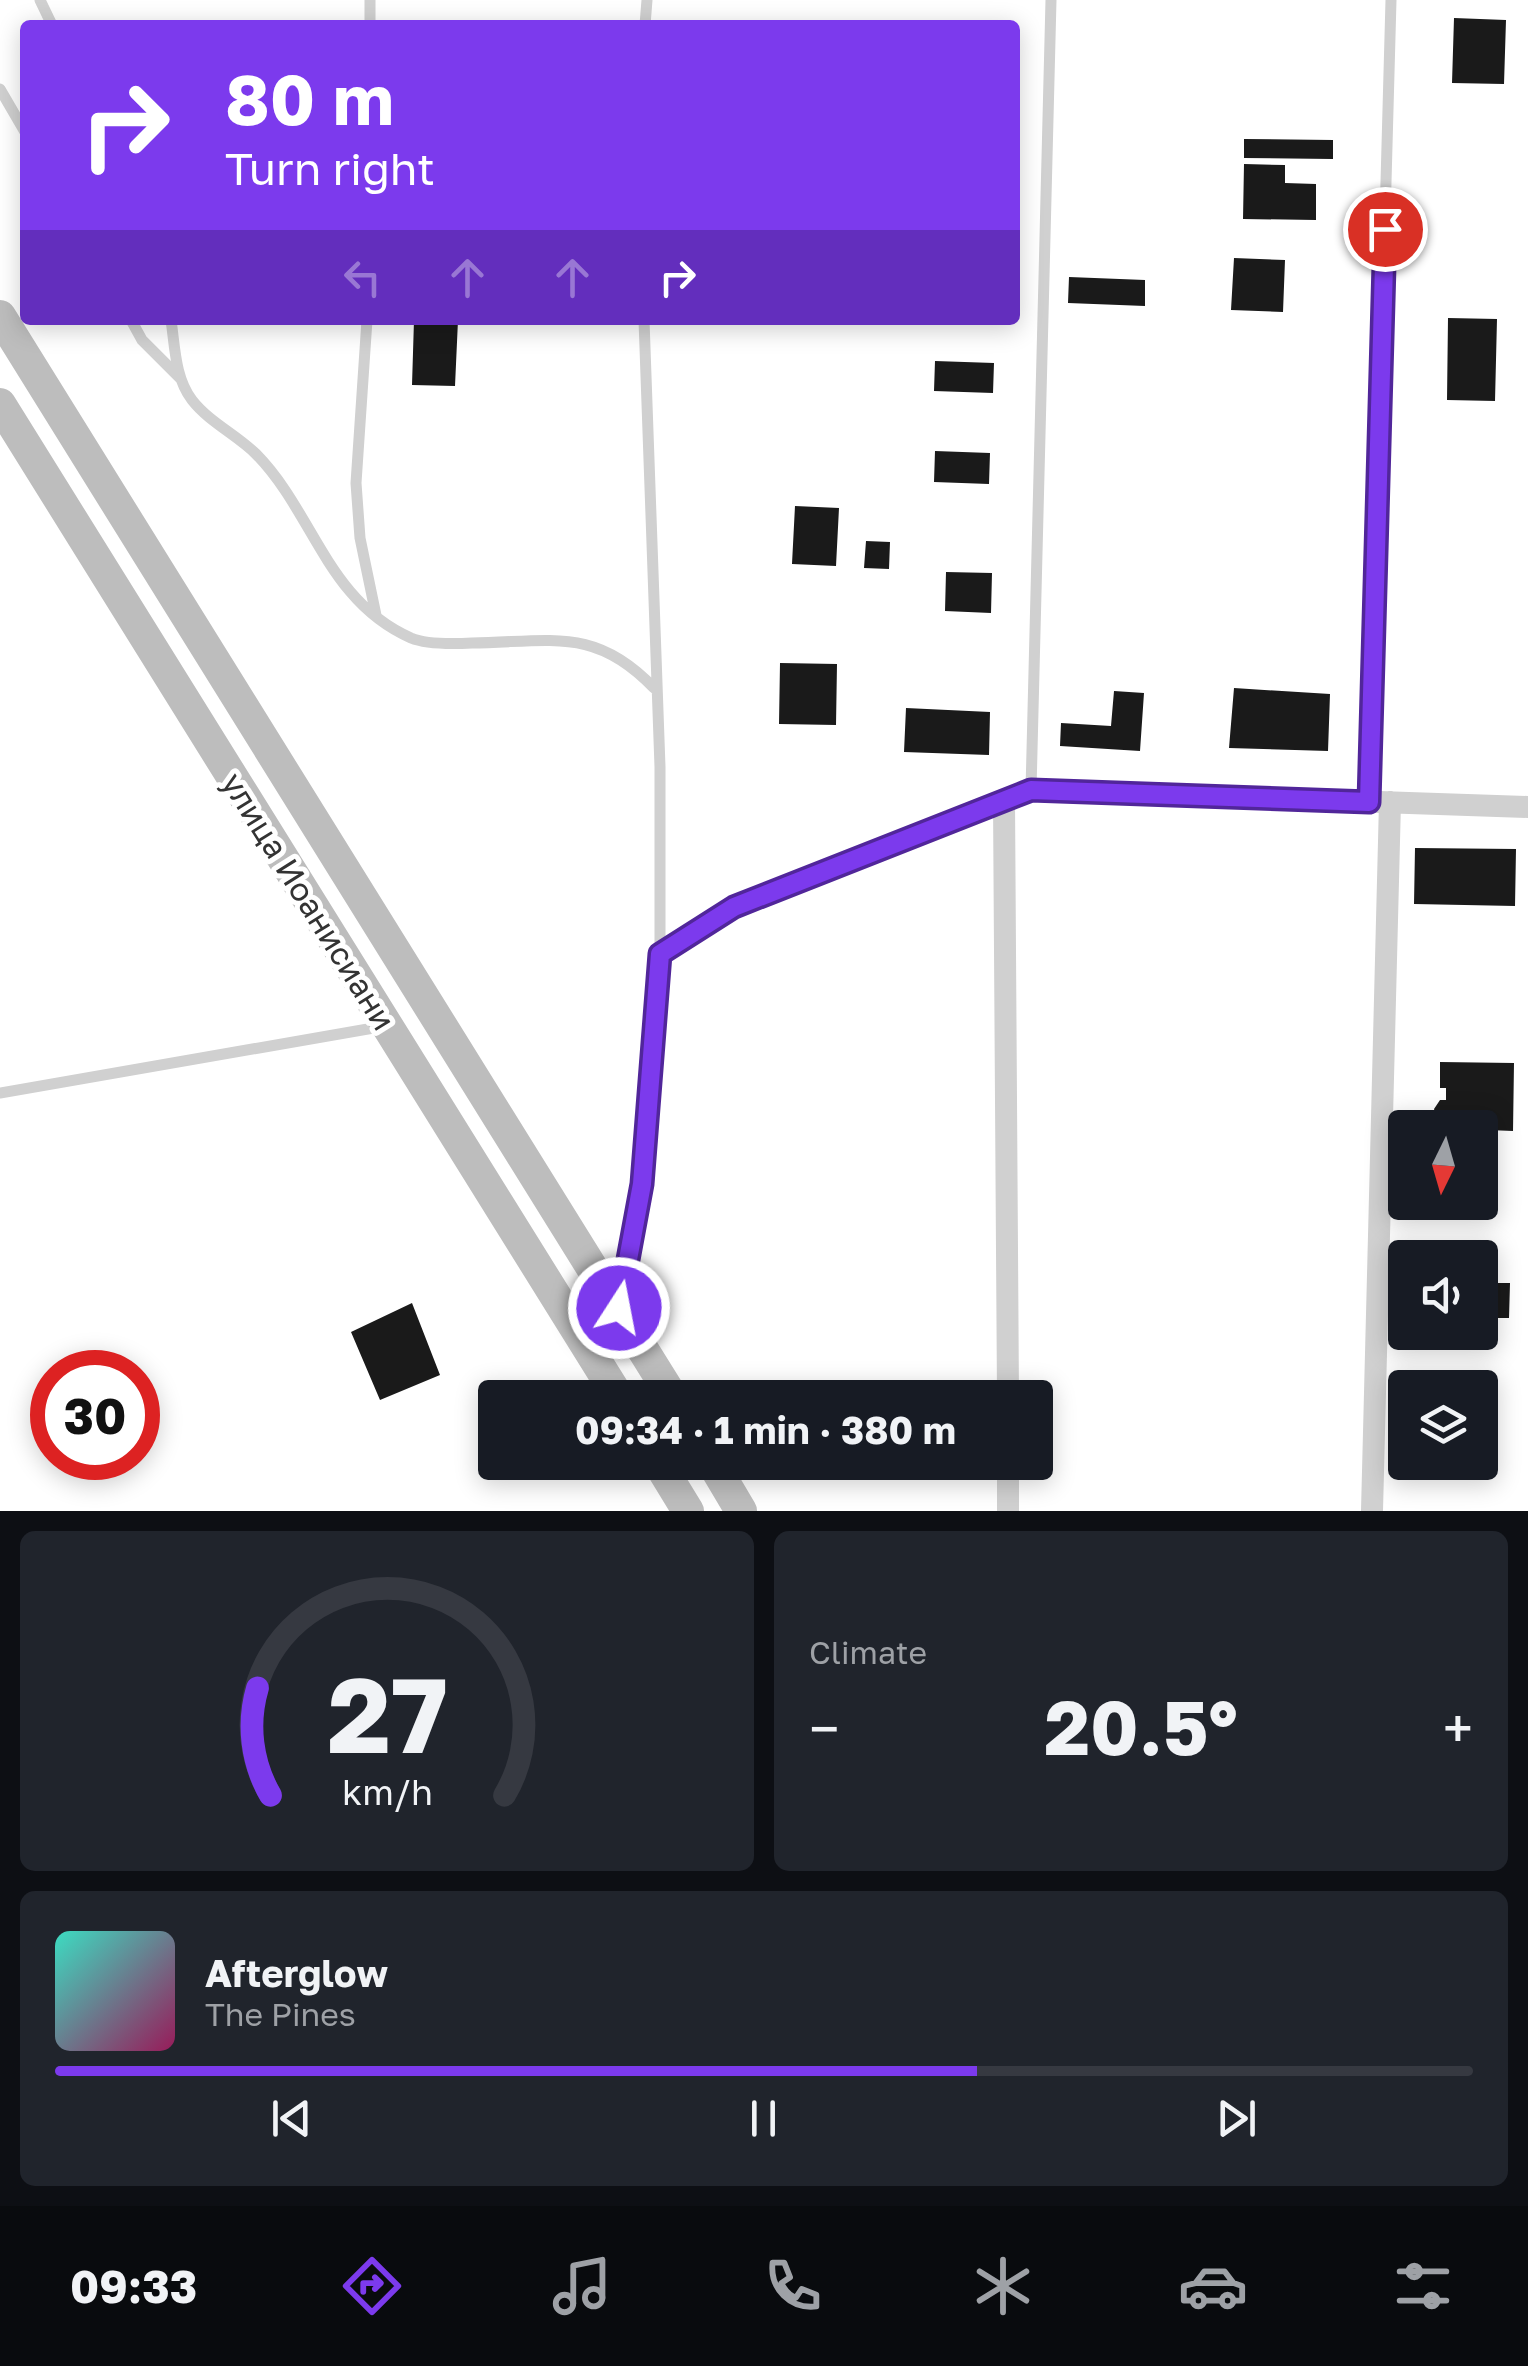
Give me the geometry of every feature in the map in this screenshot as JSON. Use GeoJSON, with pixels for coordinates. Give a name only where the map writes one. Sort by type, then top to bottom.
{"type":"FeatureCollection","features":[{"type":"Feature","properties":{"kind":"main road"},"geometry":{"type":"LineString","coordinates":[[0,316],[661,1380]]}},
{"type":"Feature","properties":{"kind":"main road","name":"улица Иоанисиани"},"geometry":{"type":"LineString","coordinates":[[0,404],[607,1380]]}},
{"type":"Feature","properties":{"kind":"main road"},"geometry":{"type":"LineString","coordinates":[[667,1480],[680,1506]]}},
{"type":"Feature","properties":{"kind":"main road"},"geometry":{"type":"LineString","coordinates":[[723,1480],[741,1511]]}},
{"type":"Feature","properties":{"kind":"street"},"geometry":{"type":"LineString","coordinates":[[581,1336],[619,1308],[642,1184],[660,954],[734,907],[1031,790],[1528,807]]}},
{"type":"Feature","properties":{"kind":"street"},"geometry":{"type":"LineString","coordinates":[[1004,801],[1008,1380]]}},
{"type":"Feature","properties":{"kind":"street"},"geometry":{"type":"LineString","coordinates":[[1372,1511],[1379,802]]}},
{"type":"Feature","properties":{"kind":"street"},"geometry":{"type":"LineString","coordinates":[[1008,1480],[1008,1511]]}},
{"type":"Feature","properties":{"kind":"lane"},"geometry":{"type":"LineString","coordinates":[[1031,790],[1051,0]]}},
{"type":"Feature","properties":{"kind":"lane"},"geometry":{"type":"LineString","coordinates":[[1379,802],[1391,0]]}},
{"type":"Feature","properties":{"kind":"lane"},"geometry":{"type":"LineString","coordinates":[[0,89],[20,123]]}},
{"type":"Feature","properties":{"kind":"lane"},"geometry":{"type":"LineString","coordinates":[[134,325],[142,340],[180,378],[193,402],[257,455],[340,585],[376,615],[413,639],[456,644],[596,644],[630,663],[654,688]]}},
{"type":"Feature","properties":{"kind":"lane"},"geometry":{"type":"LineString","coordinates":[[172,325],[180,378]]}},
{"type":"Feature","properties":{"kind":"lane"},"geometry":{"type":"LineString","coordinates":[[366,325],[356,483],[360,538],[376,615]]}},
{"type":"Feature","properties":{"kind":"lane"},"geometry":{"type":"LineString","coordinates":[[644,325],[654,688],[660,767],[660,954]]}},
{"type":"Feature","properties":{"kind":"lane"},"geometry":{"type":"LineString","coordinates":[[0,1092],[386,1025]]}},
{"type":"Feature","properties":{"kind":"building"},"geometry":{"type":"Polygon","coordinates":[[[1454,18],[1506,20],[1504,84],[1452,83],[1454,18]]]}},
{"type":"Feature","properties":{"kind":"building"},"geometry":{"type":"Polygon","coordinates":[[[1244,139],[1333,140],[1333,159],[1244,158],[1244,139]]]}},
{"type":"Feature","properties":{"kind":"building"},"geometry":{"type":"Polygon","coordinates":[[[1244,164],[1285,165],[1285,183],[1316,184],[1316,220],[1243,219],[1244,164]]]}},
{"type":"Feature","properties":{"kind":"building"},"geometry":{"type":"Polygon","coordinates":[[[1234,258],[1285,260],[1283,312],[1231,310],[1234,258]]]}},
{"type":"Feature","properties":{"kind":"building"},"geometry":{"type":"Polygon","coordinates":[[[1069,277],[1145,280],[1145,306],[1068,303],[1069,277]]]}},
{"type":"Feature","properties":{"kind":"building"},"geometry":{"type":"Polygon","coordinates":[[[1448,318],[1497,319],[1495,401],[1447,400],[1448,318]]]}},
{"type":"Feature","properties":{"kind":"building"},"geometry":{"type":"Polygon","coordinates":[[[414,325],[458,325],[455,386],[412,385],[414,325]]]}},
{"type":"Feature","properties":{"kind":"building"},"geometry":{"type":"Polygon","coordinates":[[[935,361],[994,363],[993,393],[934,391],[935,361]]]}},
{"type":"Feature","properties":{"kind":"building"},"geometry":{"type":"Polygon","coordinates":[[[935,451],[990,453],[989,484],[934,482],[935,451]]]}},
{"type":"Feature","properties":{"kind":"building"},"geometry":{"type":"Polygon","coordinates":[[[795,506],[839,508],[836,566],[792,564],[795,506]]]}},
{"type":"Feature","properties":{"kind":"building"},"geometry":{"type":"Polygon","coordinates":[[[866,541],[890,542],[889,569],[864,568],[866,541]]]}},
{"type":"Feature","properties":{"kind":"building"},"geometry":{"type":"Polygon","coordinates":[[[946,572],[992,573],[991,613],[945,611],[946,572]]]}},
{"type":"Feature","properties":{"kind":"building"},"geometry":{"type":"Polygon","coordinates":[[[780,663],[837,664],[836,725],[779,724],[780,663]]]}},
{"type":"Feature","properties":{"kind":"building"},"geometry":{"type":"Polygon","coordinates":[[[1234,688],[1330,694],[1328,751],[1229,748],[1234,688]]]}},
{"type":"Feature","properties":{"kind":"building"},"geometry":{"type":"Polygon","coordinates":[[[1114,691],[1144,693],[1140,751],[1060,746],[1061,723],[1111,726],[1114,691]]]}},
{"type":"Feature","properties":{"kind":"building"},"geometry":{"type":"Polygon","coordinates":[[[906,708],[990,712],[989,755],[904,752],[906,708]]]}},
{"type":"Feature","properties":{"kind":"building"},"geometry":{"type":"Polygon","coordinates":[[[1415,848],[1516,849],[1515,906],[1414,904],[1415,848]]]}},
{"type":"Feature","properties":{"kind":"building"},"geometry":{"type":"Polygon","coordinates":[[[1440,1062],[1514,1063],[1513,1131],[1498,1130],[1498,1110],[1434,1110],[1440,1100],[1446,1100],[1446,1088],[1440,1088],[1440,1062]]]}},
{"type":"Feature","properties":{"kind":"building"},"geometry":{"type":"Polygon","coordinates":[[[1498,1283],[1510,1283],[1509,1318],[1498,1318],[1498,1283]]]}},
{"type":"Feature","properties":{"kind":"building"},"geometry":{"type":"Polygon","coordinates":[[[412,1303],[440,1375],[380,1400],[351,1332],[412,1303]]]}},
{"type":"Feature","properties":{"kind":"route"},"geometry":{"type":"LineString","coordinates":[[619,1308],[642,1184],[660,954],[734,907],[1031,790],[1369,802],[1385,229]]}}]}
